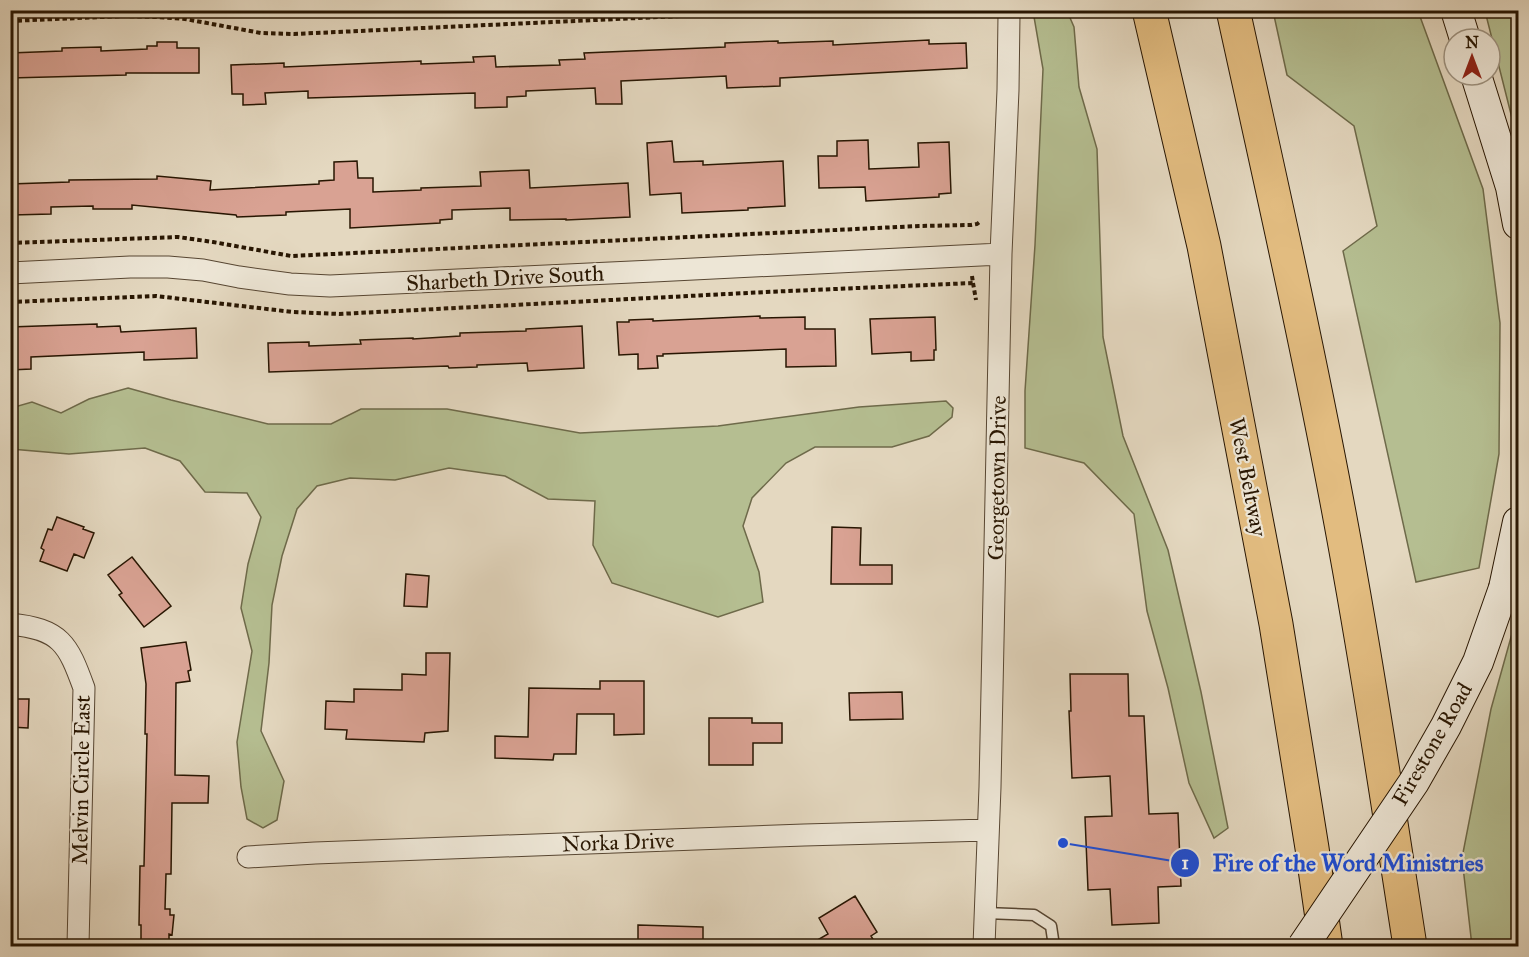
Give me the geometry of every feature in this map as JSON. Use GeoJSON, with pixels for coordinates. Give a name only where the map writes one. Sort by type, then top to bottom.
{"type":"FeatureCollection","features":[{"type":"Feature","properties":{"kind":"highway","name":"West Beltway"},"geometry":{"type":"LineString","coordinates":[[1149,10],[1204,246],[1274,612],[1326,946]]}},
{"type":"Feature","properties":{"kind":"highway"},"geometry":{"type":"LineString","coordinates":[[1233,10],[1286,249],[1337,503],[1376,727],[1410,946]]}},
{"type":"Feature","properties":{"kind":"street","name":"Georgetown Drive"},"geometry":{"type":"LineString","coordinates":[[984,946],[990,787],[1001,254],[1008,90],[1009,15],[1007,10]]}},
{"type":"Feature","properties":{"kind":"street"},"geometry":{"type":"LineString","coordinates":[[1456,10],[1461,27]]}},
{"type":"Feature","properties":{"kind":"street"},"geometry":{"type":"LineString","coordinates":[[1480,87],[1511,187],[1518,224]]}},
{"type":"Feature","properties":{"kind":"street","name":"Sharbeth Drive South"},"geometry":{"type":"LineString","coordinates":[[10,273],[168,267],[203,270],[290,285],[330,286],[1001,254]]}},
{"type":"Feature","properties":{"kind":"street","name":"Firestone Road"},"geometry":{"type":"LineString","coordinates":[[1303,946],[1414,782],[1446,726],[1478,662],[1504,588],[1518,522]]}},
{"type":"Feature","properties":{"kind":"street","name":"Melvin Circle East"},"geometry":{"type":"LineString","coordinates":[[10,624],[43,630],[55,636],[74,660],[84,688],[78,946]]}},
{"type":"Feature","properties":{"kind":"street","name":"Norka Drive"},"geometry":{"type":"LineString","coordinates":[[248,857],[988,830]]}},
{"type":"Feature","properties":{"kind":"lane"},"geometry":{"type":"LineString","coordinates":[[985,913],[1034,915],[1051,926],[1054,946]]}},
{"type":"Feature","properties":{"kind":"path"},"geometry":{"type":"LineString","coordinates":[[10,21],[125,16],[156,17],[185,19],[261,33],[294,34],[812,10]]}},
{"type":"Feature","properties":{"kind":"path"},"geometry":{"type":"LineString","coordinates":[[10,243],[178,237],[291,256],[971,225],[977,224],[984,218]]}},
{"type":"Feature","properties":{"kind":"green space"},"geometry":{"type":"Polygon","coordinates":[[[1033,11],[1067,11],[1074,27],[1079,87],[1097,149],[1103,337],[1123,436],[1168,550],[1201,692],[1228,828],[1214,838],[1189,783],[1168,688],[1147,611],[1134,514],[1084,463],[1025,448],[1025,391],[1035,245],[1043,69],[1033,11]]]}},
{"type":"Feature","properties":{"kind":"green space"},"geometry":{"type":"Polygon","coordinates":[[[1273,11],[1418,11],[1442,77],[1442,87],[1446,87],[1483,189],[1500,323],[1499,454],[1479,568],[1416,582],[1343,251],[1377,226],[1354,126],[1287,75],[1273,11]]]}},
{"type":"Feature","properties":{"kind":"green space"},"geometry":{"type":"Polygon","coordinates":[[[1485,11],[1518,11],[1518,142],[1502,78],[1502,27],[1489,27],[1485,11]]]}},
{"type":"Feature","properties":{"kind":"green space"},"geometry":{"type":"Polygon","coordinates":[[[128,388],[268,424],[331,424],[361,409],[447,409],[580,433],[718,426],[859,407],[946,401],[953,408],[952,417],[929,436],[892,447],[815,447],[786,463],[752,498],[743,526],[759,572],[763,602],[718,617],[612,583],[593,545],[595,501],[548,499],[505,476],[449,468],[395,480],[350,478],[317,486],[297,509],[282,556],[272,605],[269,663],[261,731],[284,781],[277,820],[263,828],[247,819],[241,787],[237,742],[252,651],[241,608],[248,564],[261,517],[247,493],[205,492],[180,461],[145,448],[69,454],[11,449],[11,408],[32,402],[61,413],[89,399],[128,388]]]}},
{"type":"Feature","properties":{"kind":"green space"},"geometry":{"type":"Polygon","coordinates":[[[1518,612],[1518,946],[1472,946],[1462,858],[1491,709],[1518,612]]]}},
{"type":"Feature","properties":{"kind":"building"},"geometry":{"type":"Polygon","coordinates":[[[929,40],[929,44],[966,43],[967,68],[780,78],[780,86],[727,88],[726,76],[621,81],[622,104],[596,104],[595,88],[526,91],[526,96],[507,97],[507,107],[475,108],[475,93],[308,98],[308,91],[265,93],[266,104],[243,105],[243,94],[232,94],[231,65],[284,63],[284,67],[421,61],[421,64],[474,62],[473,57],[495,56],[496,67],[560,65],[559,60],[585,59],[584,53],[725,47],[725,43],[833,41],[833,45],[929,40]]]}},
{"type":"Feature","properties":{"kind":"building"},"geometry":{"type":"Polygon","coordinates":[[[157,42],[177,42],[177,48],[199,48],[199,73],[126,73],[126,75],[10,78],[10,53],[62,51],[62,48],[101,47],[101,51],[147,49],[147,46],[157,46],[157,42]]]}},
{"type":"Feature","properties":{"kind":"building"},"geometry":{"type":"Polygon","coordinates":[[[868,140],[869,169],[919,167],[918,143],[949,142],[951,193],[939,194],[939,197],[866,201],[865,187],[819,188],[818,156],[837,156],[837,141],[868,140]]]}},
{"type":"Feature","properties":{"kind":"building"},"geometry":{"type":"Polygon","coordinates":[[[672,141],[674,162],[703,161],[703,165],[783,161],[785,206],[682,213],[681,193],[650,195],[647,143],[672,141]]]}},
{"type":"Feature","properties":{"kind":"building"},"geometry":{"type":"Polygon","coordinates":[[[357,161],[358,178],[373,178],[373,192],[481,186],[480,172],[529,170],[530,188],[628,183],[630,217],[510,220],[510,208],[452,210],[452,219],[440,220],[440,223],[350,228],[350,209],[237,217],[236,215],[132,205],[132,209],[93,209],[93,206],[51,207],[51,214],[12,215],[10,210],[10,184],[69,182],[69,180],[157,179],[157,176],[211,181],[210,190],[319,184],[319,181],[334,180],[334,162],[357,161]]]}},
{"type":"Feature","properties":{"kind":"building"},"geometry":{"type":"Polygon","coordinates":[[[760,316],[760,318],[805,317],[805,329],[835,329],[836,366],[786,367],[786,349],[663,354],[663,356],[657,356],[658,368],[638,369],[638,354],[619,355],[617,322],[760,316]]]}},
{"type":"Feature","properties":{"kind":"building"},"geometry":{"type":"Polygon","coordinates":[[[935,317],[934,360],[911,361],[911,352],[872,354],[870,319],[935,317]]]}},
{"type":"Feature","properties":{"kind":"building"},"geometry":{"type":"Polygon","coordinates":[[[97,324],[97,327],[120,326],[121,332],[196,328],[197,358],[144,360],[144,352],[31,357],[31,369],[10,370],[10,327],[97,324]]]}},
{"type":"Feature","properties":{"kind":"building"},"geometry":{"type":"Polygon","coordinates":[[[582,326],[584,368],[528,371],[527,363],[449,368],[448,366],[269,372],[268,343],[309,342],[309,346],[361,344],[360,340],[413,339],[460,336],[460,333],[582,326]]]}},
{"type":"Feature","properties":{"kind":"building"},"geometry":{"type":"Polygon","coordinates":[[[57,517],[94,533],[84,558],[74,554],[67,571],[40,561],[44,550],[41,548],[48,529],[52,530],[57,517]]]}},
{"type":"Feature","properties":{"kind":"building"},"geometry":{"type":"Polygon","coordinates":[[[832,527],[861,528],[860,565],[892,565],[892,584],[831,584],[832,527]]]}},
{"type":"Feature","properties":{"kind":"building"},"geometry":{"type":"Polygon","coordinates":[[[132,557],[171,606],[144,627],[119,595],[122,593],[108,575],[132,557]]]}},
{"type":"Feature","properties":{"kind":"building"},"geometry":{"type":"Polygon","coordinates":[[[406,574],[429,576],[427,607],[404,606],[406,574]]]}},
{"type":"Feature","properties":{"kind":"building"},"geometry":{"type":"Polygon","coordinates":[[[186,642],[191,670],[188,671],[190,681],[176,683],[175,775],[209,776],[208,803],[172,803],[171,874],[166,874],[165,909],[170,909],[170,915],[174,915],[172,935],[169,934],[169,946],[141,946],[140,866],[144,866],[147,734],[145,734],[146,684],[141,648],[186,642]]]}},
{"type":"Feature","properties":{"kind":"building"},"geometry":{"type":"Polygon","coordinates":[[[426,653],[450,653],[448,731],[425,733],[424,742],[346,739],[347,730],[325,729],[326,701],[354,702],[354,689],[402,690],[402,674],[426,675],[426,653]]]}},
{"type":"Feature","properties":{"kind":"building"},"geometry":{"type":"Polygon","coordinates":[[[1070,674],[1128,674],[1129,716],[1144,716],[1149,814],[1178,813],[1181,886],[1158,887],[1159,923],[1112,925],[1110,889],[1088,890],[1085,817],[1112,816],[1110,776],[1072,778],[1070,674]]]}},
{"type":"Feature","properties":{"kind":"building"},"geometry":{"type":"Polygon","coordinates":[[[600,681],[644,681],[644,734],[614,735],[614,714],[577,714],[576,754],[554,754],[553,760],[495,758],[495,736],[528,737],[529,688],[600,689],[600,681]]]}},
{"type":"Feature","properties":{"kind":"building"},"geometry":{"type":"Polygon","coordinates":[[[902,692],[903,719],[850,720],[849,693],[902,692]]]}},
{"type":"Feature","properties":{"kind":"building"},"geometry":{"type":"Polygon","coordinates":[[[10,699],[29,699],[28,728],[10,727],[10,699]]]}},
{"type":"Feature","properties":{"kind":"building"},"geometry":{"type":"Polygon","coordinates":[[[709,718],[752,718],[752,723],[782,723],[782,743],[753,743],[753,765],[709,765],[709,718]]]}},
{"type":"Feature","properties":{"kind":"building"},"geometry":{"type":"Polygon","coordinates":[[[855,896],[877,932],[871,936],[877,946],[807,946],[828,934],[819,918],[855,896]]]}},
{"type":"Feature","properties":{"kind":"building"},"geometry":{"type":"Polygon","coordinates":[[[638,925],[703,927],[703,946],[638,946],[638,925]]]}},
{"type":"Feature","properties":{"kind":"place","name":"Fire of the Word Ministries"},"geometry":{"type":"Point","coordinates":[1063,843]}}]}
